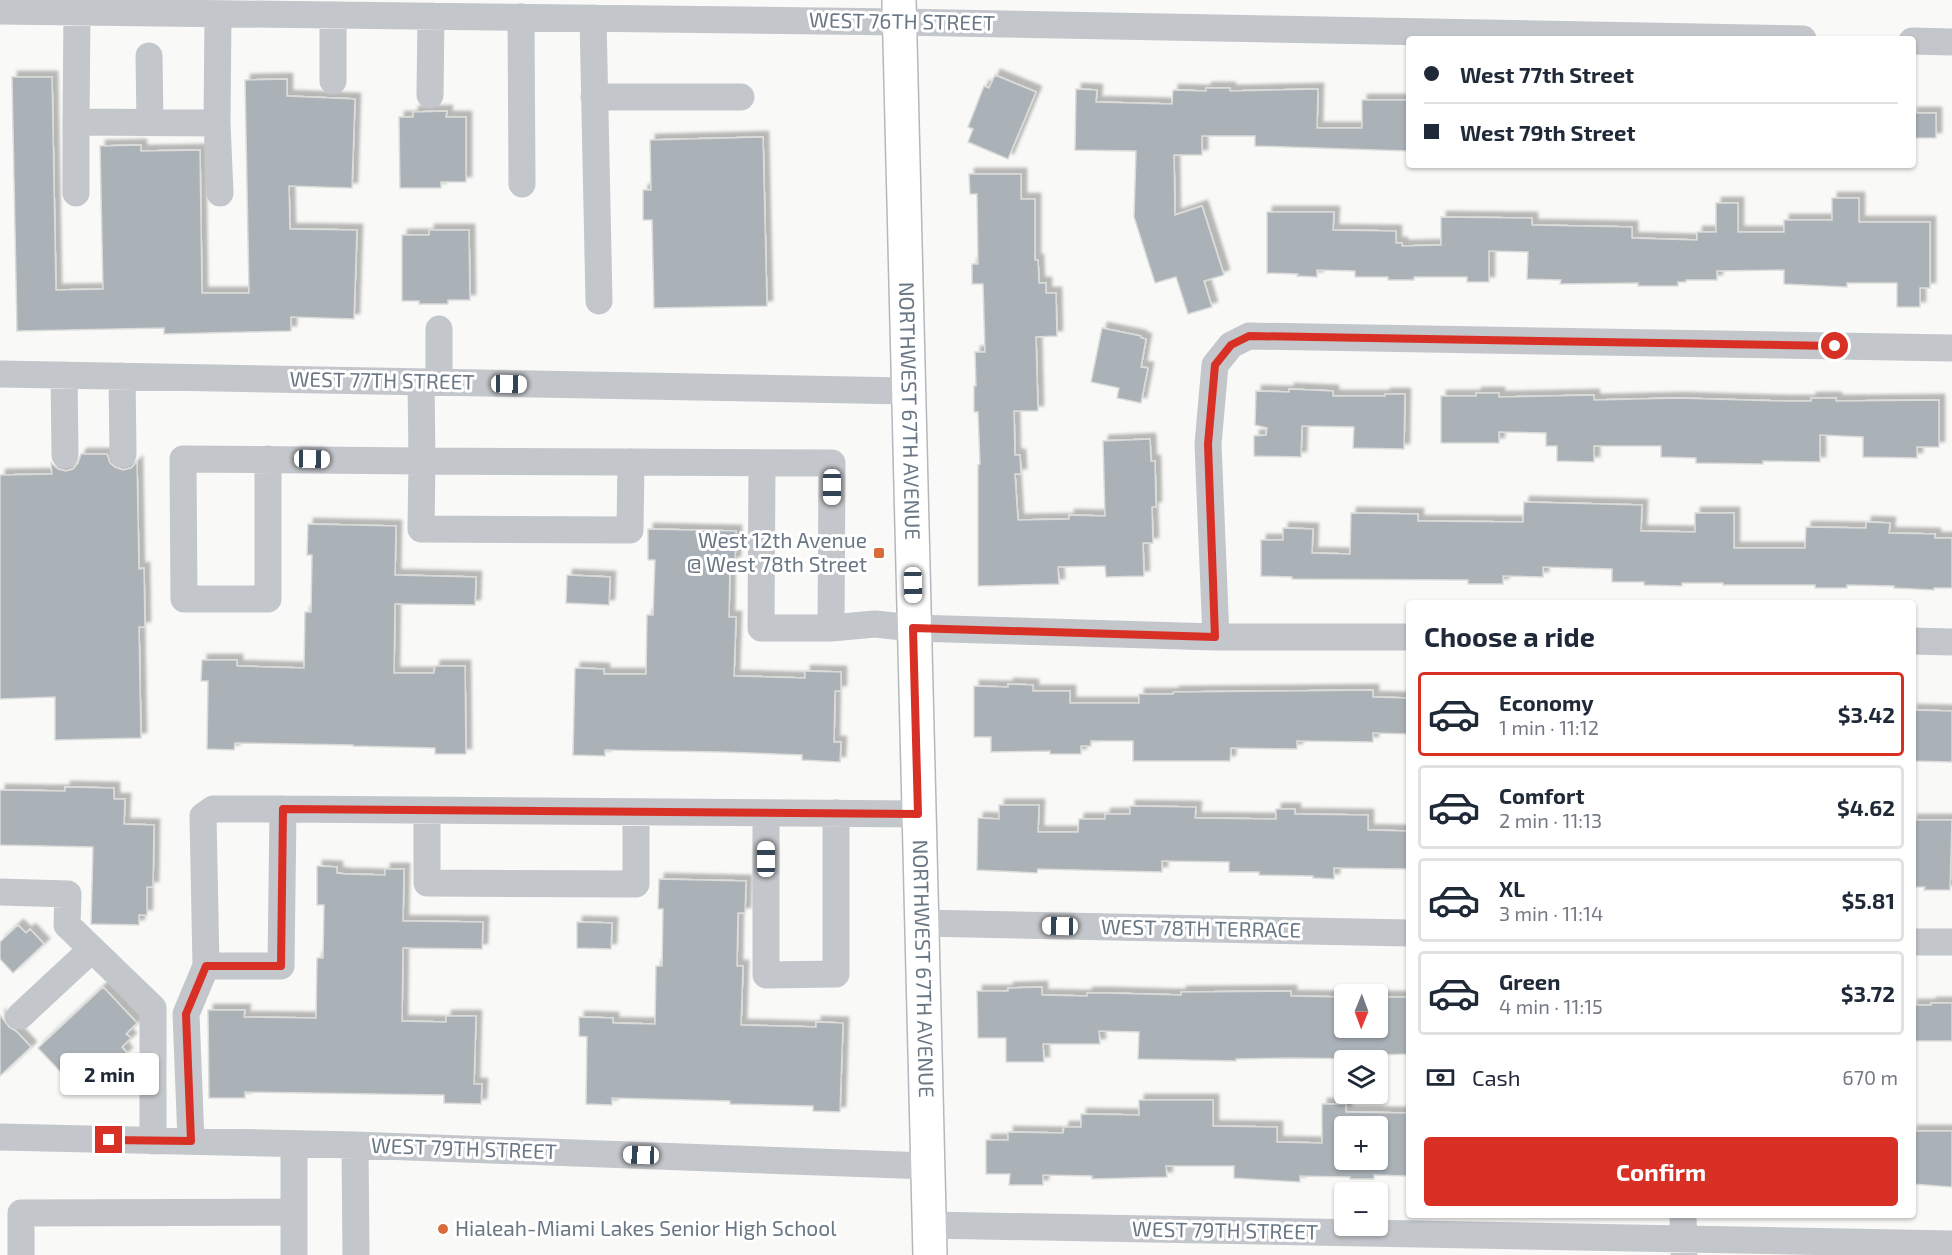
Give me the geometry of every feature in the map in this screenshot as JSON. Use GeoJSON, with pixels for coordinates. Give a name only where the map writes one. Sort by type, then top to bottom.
{"type":"FeatureCollection","features":[{"type":"Feature","properties":{"kind":"main road","name":"NORTHWEST 67TH AVENUE"},"geometry":{"type":"LineString","coordinates":[[899,11],[930,1240]]}},
{"type":"Feature","properties":{"kind":"street","name":"WEST 76TH STREET"},"geometry":{"type":"LineString","coordinates":[[0,11],[431,16],[509,12],[593,18],[899,11],[1706,36]]}},
{"type":"Feature","properties":{"kind":"street"},"geometry":{"type":"LineString","coordinates":[[76,193],[77,12]]}},
{"type":"Feature","properties":{"kind":"street"},"geometry":{"type":"LineString","coordinates":[[509,12],[522,184]]}},
{"type":"Feature","properties":{"kind":"street"},"geometry":{"type":"LineString","coordinates":[[218,14],[220,193]]}},
{"type":"Feature","properties":{"kind":"street"},"geometry":{"type":"LineString","coordinates":[[333,15],[333,81]]}},
{"type":"Feature","properties":{"kind":"street"},"geometry":{"type":"LineString","coordinates":[[430,95],[431,16]]}},
{"type":"Feature","properties":{"kind":"street"},"geometry":{"type":"LineString","coordinates":[[593,18],[599,301]]}},
{"type":"Feature","properties":{"kind":"street"},"geometry":{"type":"LineString","coordinates":[[1916,41],[1952,42]]}},
{"type":"Feature","properties":{"kind":"street"},"geometry":{"type":"LineString","coordinates":[[149,56],[150,122]]}},
{"type":"Feature","properties":{"kind":"street"},"geometry":{"type":"LineString","coordinates":[[594,97],[741,97]]}},
{"type":"Feature","properties":{"kind":"street"},"geometry":{"type":"LineString","coordinates":[[76,122],[218,123]]}},
{"type":"Feature","properties":{"kind":"street"},"geometry":{"type":"LineString","coordinates":[[439,329],[430,382],[422,461],[421,529],[630,530],[631,462]]}},
{"type":"Feature","properties":{"kind":"street"},"geometry":{"type":"LineString","coordinates":[[1215,637],[1208,444],[1215,365],[1231,345],[1249,336],[1952,348]]}},
{"type":"Feature","properties":{"kind":"street","name":"WEST 77TH STREET"},"geometry":{"type":"LineString","coordinates":[[0,374],[907,391]]}},
{"type":"Feature","properties":{"kind":"street"},"geometry":{"type":"LineString","coordinates":[[64,375],[65,454]]}},
{"type":"Feature","properties":{"kind":"street"},"geometry":{"type":"LineString","coordinates":[[122,376],[123,453]]}},
{"type":"Feature","properties":{"kind":"street"},"geometry":{"type":"LineString","coordinates":[[268,459],[268,599],[184,599],[183,459],[268,459],[422,461],[832,463],[831,628]]}},
{"type":"Feature","properties":{"kind":"street"},"geometry":{"type":"LineString","coordinates":[[762,463],[761,628],[831,628],[875,624],[913,628],[1215,637],[1406,637]]}},
{"type":"Feature","properties":{"kind":"street"},"geometry":{"type":"LineString","coordinates":[[1916,641],[1952,642]]}},
{"type":"Feature","properties":{"kind":"street"},"geometry":{"type":"LineString","coordinates":[[191,1141],[186,1014],[206,966],[203,816],[213,809],[918,814]]}},
{"type":"Feature","properties":{"kind":"street"},"geometry":{"type":"LineString","coordinates":[[206,966],[281,966],[283,809]]}},
{"type":"Feature","properties":{"kind":"street"},"geometry":{"type":"LineString","coordinates":[[427,810],[427,883],[636,884],[636,812]]}},
{"type":"Feature","properties":{"kind":"street"},"geometry":{"type":"LineString","coordinates":[[766,813],[766,975],[836,974],[836,813]]}},
{"type":"Feature","properties":{"kind":"street"},"geometry":{"type":"LineString","coordinates":[[0,892],[68,894],[67,925],[153,1008],[153,1141]]}},
{"type":"Feature","properties":{"kind":"street","name":"WEST 78TH TERRACE"},"geometry":{"type":"LineString","coordinates":[[921,923],[1406,933]]}},
{"type":"Feature","properties":{"kind":"street"},"geometry":{"type":"LineString","coordinates":[[1916,942],[1952,942]]}},
{"type":"Feature","properties":{"kind":"street"},"geometry":{"type":"LineString","coordinates":[[20,1017],[92,949]]}},
{"type":"Feature","properties":{"kind":"street","name":"WEST 79TH STREET"},"geometry":{"type":"LineString","coordinates":[[0,1137],[355,1145],[928,1166]]}},
{"type":"Feature","properties":{"kind":"street"},"geometry":{"type":"LineString","coordinates":[[294,1144],[294,1255]]}},
{"type":"Feature","properties":{"kind":"street"},"geometry":{"type":"LineString","coordinates":[[355,1145],[356,1255]]}},
{"type":"Feature","properties":{"kind":"street"},"geometry":{"type":"LineString","coordinates":[[21,1255],[21,1213],[294,1212]]}},
{"type":"Feature","properties":{"kind":"street","name":"WEST 79TH STREET"},"geometry":{"type":"LineString","coordinates":[[930,1240],[1684,1237],[1952,1244]]}},
{"type":"Feature","properties":{"kind":"building"},"geometry":{"type":"Polygon","coordinates":[[[995,75],[1036,92],[1008,159],[968,142],[973,129],[968,127],[984,86],[989,88],[995,75]]]}},
{"type":"Feature","properties":{"kind":"building"},"geometry":{"type":"Polygon","coordinates":[[[12,77],[52,77],[56,290],[103,289],[100,146],[141,145],[141,151],[200,150],[202,293],[249,293],[245,80],[287,79],[287,96],[355,99],[352,188],[289,186],[290,229],[357,230],[354,319],[291,317],[291,331],[164,334],[164,328],[17,331],[12,77]]]}},
{"type":"Feature","properties":{"kind":"building"},"geometry":{"type":"Polygon","coordinates":[[[1206,88],[1230,88],[1230,91],[1318,89],[1317,128],[1362,128],[1362,100],[1406,100],[1406,151],[1255,146],[1255,136],[1202,136],[1202,155],[1174,155],[1175,215],[1202,206],[1224,275],[1204,281],[1212,307],[1188,314],[1176,277],[1155,283],[1134,217],[1136,151],[1075,150],[1076,89],[1097,90],[1096,102],[1172,104],[1173,90],[1206,91],[1206,88]]]}},
{"type":"Feature","properties":{"kind":"building"},"geometry":{"type":"Polygon","coordinates":[[[447,111],[446,117],[466,117],[466,182],[441,182],[441,188],[400,188],[399,117],[413,117],[413,112],[447,111]]]}},
{"type":"Feature","properties":{"kind":"building"},"geometry":{"type":"Polygon","coordinates":[[[1916,113],[1936,113],[1936,138],[1916,138],[1916,113]]]}},
{"type":"Feature","properties":{"kind":"building"},"geometry":{"type":"Polygon","coordinates":[[[763,137],[767,306],[654,308],[652,220],[643,220],[643,190],[651,190],[650,140],[763,137]]]}},
{"type":"Feature","properties":{"kind":"building"},"geometry":{"type":"Polygon","coordinates":[[[969,174],[1021,174],[1021,199],[1035,199],[1035,260],[1038,260],[1039,283],[1046,283],[1046,293],[1056,293],[1057,336],[1036,337],[1038,411],[1014,411],[1015,455],[1020,455],[1021,474],[1015,474],[1018,520],[1069,519],[1069,515],[1105,516],[1103,441],[1150,439],[1151,461],[1155,461],[1156,507],[1152,507],[1153,543],[1143,543],[1144,576],[1106,577],[1105,566],[1058,567],[1059,584],[978,586],[978,465],[980,464],[978,412],[974,412],[975,352],[985,352],[983,284],[972,284],[972,264],[978,264],[977,194],[970,194],[969,174]]]}},
{"type":"Feature","properties":{"kind":"building"},"geometry":{"type":"Polygon","coordinates":[[[1832,198],[1859,198],[1859,222],[1930,222],[1930,288],[1920,288],[1920,307],[1897,307],[1897,283],[1847,283],[1847,287],[1784,284],[1784,270],[1717,271],[1717,280],[1686,280],[1686,282],[1678,282],[1678,286],[1638,286],[1638,283],[1560,284],[1561,280],[1527,279],[1528,252],[1489,251],[1489,282],[1467,282],[1467,277],[1414,277],[1414,280],[1388,280],[1388,277],[1355,277],[1355,271],[1317,270],[1317,277],[1267,273],[1267,212],[1334,212],[1333,230],[1396,231],[1396,243],[1402,243],[1402,246],[1441,245],[1441,217],[1532,218],[1532,225],[1632,227],[1632,238],[1697,240],[1697,232],[1716,232],[1716,203],[1738,203],[1738,232],[1784,232],[1784,220],[1832,220],[1832,198]]]}},
{"type":"Feature","properties":{"kind":"building"},"geometry":{"type":"Polygon","coordinates":[[[429,230],[469,230],[470,300],[448,300],[448,304],[419,304],[419,301],[402,301],[402,235],[429,235],[429,230]]]}},
{"type":"Feature","properties":{"kind":"building"},"geometry":{"type":"Polygon","coordinates":[[[1102,328],[1146,339],[1141,367],[1148,368],[1141,403],[1117,398],[1119,388],[1091,382],[1102,328]]]}},
{"type":"Feature","properties":{"kind":"building"},"geometry":{"type":"Polygon","coordinates":[[[1289,389],[1333,391],[1333,396],[1405,394],[1404,449],[1353,448],[1354,427],[1302,426],[1301,457],[1254,456],[1254,436],[1266,435],[1267,428],[1255,425],[1256,391],[1289,392],[1289,389]]]}},
{"type":"Feature","properties":{"kind":"building"},"geometry":{"type":"Polygon","coordinates":[[[1476,393],[1499,393],[1499,397],[1594,395],[1594,400],[1678,398],[1811,401],[1811,398],[1836,398],[1836,401],[1939,400],[1939,447],[1917,447],[1917,458],[1863,457],[1863,437],[1820,435],[1820,462],[1763,461],[1763,464],[1696,463],[1696,458],[1661,457],[1661,446],[1594,446],[1594,462],[1557,461],[1557,446],[1546,446],[1546,433],[1499,432],[1499,443],[1441,443],[1441,396],[1476,396],[1476,393]]]}},
{"type":"Feature","properties":{"kind":"building"},"geometry":{"type":"Polygon","coordinates":[[[81,454],[107,454],[110,463],[123,470],[131,468],[137,462],[139,569],[144,568],[145,627],[139,627],[141,738],[55,740],[55,697],[0,699],[0,475],[52,474],[51,463],[58,469],[66,471],[73,469],[81,454]]]}},
{"type":"Feature","properties":{"kind":"building"},"geometry":{"type":"Polygon","coordinates":[[[1524,502],[1642,505],[1641,531],[1695,532],[1695,513],[1734,513],[1734,548],[1805,548],[1806,527],[1866,528],[1866,522],[1890,523],[1889,533],[1935,534],[1935,538],[1952,538],[1952,588],[1934,588],[1934,590],[1847,585],[1847,588],[1815,588],[1815,585],[1723,585],[1723,583],[1682,583],[1682,586],[1644,585],[1644,582],[1612,582],[1612,569],[1543,567],[1543,577],[1503,576],[1503,584],[1468,584],[1468,580],[1292,579],[1292,577],[1261,576],[1261,540],[1283,540],[1283,528],[1313,529],[1312,553],[1350,554],[1351,513],[1418,514],[1418,521],[1523,522],[1524,502]]]}},
{"type":"Feature","properties":{"kind":"building"},"geometry":{"type":"Polygon","coordinates":[[[308,524],[396,526],[395,575],[476,577],[475,605],[395,604],[394,673],[434,673],[435,666],[465,666],[466,754],[435,754],[435,748],[353,745],[235,743],[234,750],[207,749],[208,681],[201,681],[202,660],[237,660],[237,666],[304,668],[305,612],[311,612],[312,555],[307,555],[308,524]]]}},
{"type":"Feature","properties":{"kind":"building"},"geometry":{"type":"Polygon","coordinates":[[[648,529],[736,531],[735,562],[730,562],[729,617],[736,617],[734,676],[805,678],[805,671],[841,672],[841,691],[835,691],[834,742],[841,742],[840,762],[802,760],[802,755],[722,752],[605,750],[605,756],[573,755],[575,668],[604,669],[604,674],[646,674],[647,615],[653,615],[655,560],[648,560],[648,529]]]}},
{"type":"Feature","properties":{"kind":"building"},"geometry":{"type":"Polygon","coordinates":[[[567,575],[610,577],[609,605],[566,603],[567,575]]]}},
{"type":"Feature","properties":{"kind":"building"},"geometry":{"type":"Polygon","coordinates":[[[1008,684],[1033,685],[1033,691],[1070,691],[1070,703],[1139,703],[1139,694],[1173,694],[1174,692],[1373,690],[1373,697],[1406,698],[1406,734],[1373,733],[1373,742],[1297,741],[1297,749],[1231,748],[1230,761],[1133,761],[1133,741],[1091,741],[1091,746],[1081,746],[1081,754],[1050,754],[1050,751],[991,752],[991,737],[974,737],[974,686],[1008,687],[1008,684]]]}},
{"type":"Feature","properties":{"kind":"building"},"geometry":{"type":"Polygon","coordinates":[[[1916,710],[1952,711],[1952,762],[1916,761],[1916,710]]]}},
{"type":"Feature","properties":{"kind":"building"},"geometry":{"type":"Polygon","coordinates":[[[65,787],[114,788],[114,799],[125,799],[124,824],[154,825],[153,887],[147,887],[147,915],[139,915],[139,925],[91,924],[93,847],[0,845],[0,790],[65,791],[65,787]]]}},
{"type":"Feature","properties":{"kind":"building"},"geometry":{"type":"Polygon","coordinates":[[[999,805],[1039,805],[1038,832],[1078,832],[1079,819],[1105,819],[1105,814],[1130,814],[1130,806],[1196,807],[1195,818],[1276,819],[1276,809],[1295,809],[1295,814],[1368,815],[1368,830],[1406,831],[1406,869],[1334,868],[1334,879],[1313,878],[1313,876],[1259,875],[1259,872],[1229,872],[1229,862],[1162,861],[1162,872],[1038,869],[1037,873],[977,870],[978,818],[999,819],[999,805]]]}},
{"type":"Feature","properties":{"kind":"building"},"geometry":{"type":"Polygon","coordinates":[[[1916,820],[1952,820],[1950,890],[1924,890],[1925,887],[1916,887],[1916,820]]]}},
{"type":"Feature","properties":{"kind":"building"},"geometry":{"type":"Polygon","coordinates":[[[317,866],[337,867],[337,873],[346,874],[385,875],[385,869],[404,869],[403,921],[483,922],[482,949],[403,948],[402,1021],[446,1022],[446,1016],[476,1016],[474,1084],[482,1084],[481,1104],[444,1103],[444,1095],[245,1092],[245,1098],[209,1098],[208,1010],[245,1010],[244,1017],[316,1018],[317,958],[323,958],[324,905],[317,905],[317,866]]]}},
{"type":"Feature","properties":{"kind":"building"},"geometry":{"type":"Polygon","coordinates":[[[659,879],[746,881],[745,913],[738,913],[737,966],[743,966],[741,1025],[816,1027],[816,1022],[843,1023],[840,1112],[813,1111],[813,1106],[730,1104],[730,1101],[612,1098],[612,1105],[586,1104],[587,1037],[579,1036],[579,1017],[613,1018],[613,1023],[655,1024],[656,966],[662,966],[663,909],[658,909],[659,879]]]}},
{"type":"Feature","properties":{"kind":"building"},"geometry":{"type":"Polygon","coordinates":[[[577,922],[612,923],[611,949],[577,948],[577,922]]]}},
{"type":"Feature","properties":{"kind":"building"},"geometry":{"type":"Polygon","coordinates":[[[18,925],[26,933],[30,929],[44,944],[13,973],[0,959],[0,942],[18,925]]]}},
{"type":"Feature","properties":{"kind":"building"},"geometry":{"type":"Polygon","coordinates":[[[103,987],[137,1023],[126,1034],[131,1038],[122,1047],[127,1053],[110,1068],[106,1063],[89,1080],[83,1074],[72,1084],[38,1048],[103,987]]]}},
{"type":"Feature","properties":{"kind":"building"},"geometry":{"type":"Polygon","coordinates":[[[1042,987],[1042,995],[1087,996],[1087,993],[1181,995],[1181,992],[1291,991],[1291,996],[1334,997],[1334,1038],[1388,1038],[1388,997],[1406,997],[1406,1054],[1388,1055],[1388,1050],[1334,1050],[1334,1058],[1236,1059],[1236,1061],[1138,1059],[1139,1032],[1099,1031],[1100,1044],[1043,1044],[1044,1062],[1006,1062],[1006,1038],[978,1038],[977,991],[1008,991],[1008,988],[1042,987]]]}},
{"type":"Feature","properties":{"kind":"building"},"geometry":{"type":"Polygon","coordinates":[[[1931,1003],[1952,1003],[1952,1041],[1916,1041],[1916,1005],[1931,1005],[1931,1003]]]}},
{"type":"Feature","properties":{"kind":"building"},"geometry":{"type":"Polygon","coordinates":[[[0,1015],[9,1027],[31,1047],[0,1076],[0,1015]]]}},
{"type":"Feature","properties":{"kind":"building"},"geometry":{"type":"Polygon","coordinates":[[[1139,1100],[1213,1100],[1213,1126],[1277,1127],[1277,1142],[1322,1143],[1322,1104],[1346,1104],[1346,1112],[1406,1113],[1406,1176],[1374,1175],[1374,1179],[1300,1176],[1300,1182],[1234,1178],[1234,1166],[1166,1166],[1167,1177],[1092,1179],[1092,1176],[1043,1175],[1043,1185],[1009,1185],[1010,1174],[986,1174],[986,1140],[1008,1140],[1008,1132],[1063,1133],[1064,1127],[1081,1127],[1081,1114],[1139,1115],[1139,1100]]]}},
{"type":"Feature","properties":{"kind":"building"},"geometry":{"type":"Polygon","coordinates":[[[1916,1131],[1952,1131],[1952,1187],[1916,1184],[1916,1131]]]}},
{"type":"Feature","properties":{"kind":"place","name":"West 12th Avenue @ West 78th Street"},"geometry":{"type":"Point","coordinates":[879,553]}},
{"type":"Feature","properties":{"kind":"place","name":"Hialeah-Miami Lakes Senior High School"},"geometry":{"type":"Point","coordinates":[443,1229]}},
{"type":"Feature","properties":{"kind":"route"},"geometry":{"type":"LineString","coordinates":[[109,1140],[191,1141],[186,1014],[206,966],[281,966],[283,809],[918,814],[913,628],[1215,637],[1208,444],[1215,365],[1231,345],[1249,336],[1835,346]]}}]}
